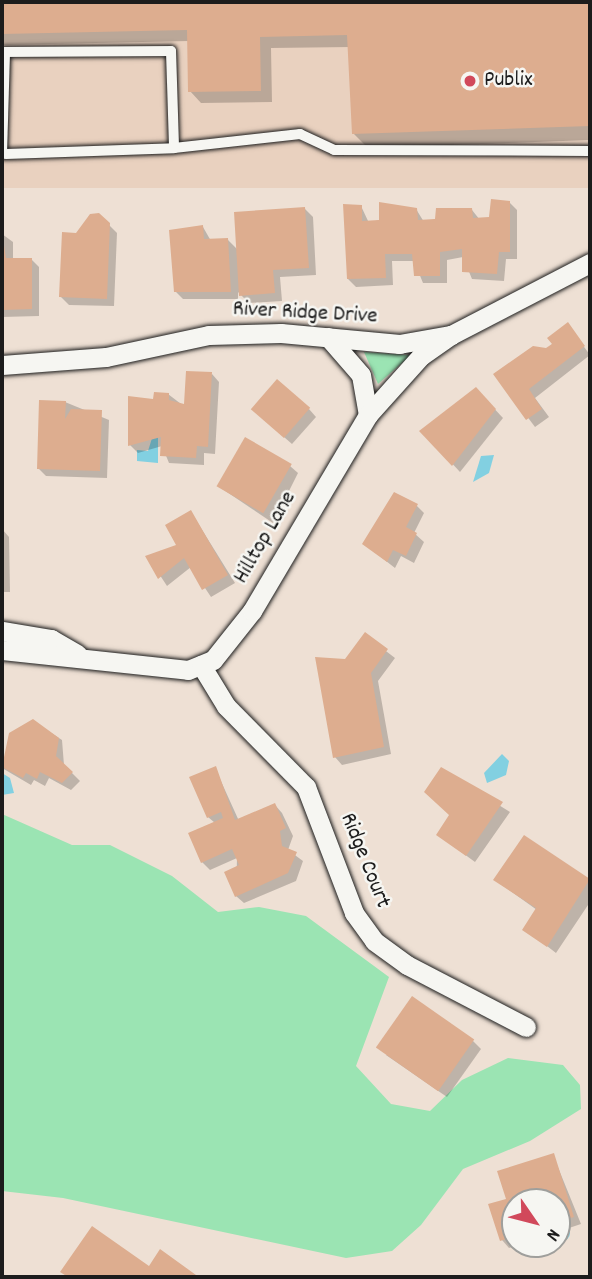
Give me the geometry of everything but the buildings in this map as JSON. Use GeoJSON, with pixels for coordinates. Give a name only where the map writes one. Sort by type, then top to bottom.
{"type":"FeatureCollection","features":[{"type":"Feature","properties":{"kind":"street","name":"River Ridge Drive"},"geometry":{"type":"LineString","coordinates":[[2,365],[106,357],[209,335],[327,337],[399,344],[451,335],[484,324],[590,263]]}},
{"type":"Feature","properties":{"kind":"street","name":"Hilltop Lane"},"geometry":{"type":"LineString","coordinates":[[201,665],[228,645],[252,611],[368,415],[421,356],[451,335]]}},
{"type":"Feature","properties":{"kind":"street"},"geometry":{"type":"LineString","coordinates":[[327,337],[361,375],[368,415]]}},
{"type":"Feature","properties":{"kind":"street"},"geometry":{"type":"LineString","coordinates":[[2,631],[51,639],[77,653],[165,668],[201,665]]}},
{"type":"Feature","properties":{"kind":"street"},"geometry":{"type":"LineString","coordinates":[[2,650],[46,658],[77,653]]}},
{"type":"Feature","properties":{"kind":"street","name":"Ridge Court"},"geometry":{"type":"LineString","coordinates":[[201,665],[226,706],[306,786],[354,912],[374,941],[407,965],[526,1027]]}},
{"type":"Feature","properties":{"kind":"lane"},"geometry":{"type":"LineString","coordinates":[[174,148],[171,51],[5,52],[4,154],[174,148],[300,134],[334,150],[590,151]]}},
{"type":"Feature","properties":{"kind":"shaded area"},"geometry":{"type":"Polygon","coordinates":[[[2,2],[590,2],[590,188],[2,188],[2,2]]]}},
{"type":"Feature","properties":{"kind":"green space"},"geometry":{"type":"Polygon","coordinates":[[[364,352],[408,355],[410,356],[378,384],[364,352]]]}},
{"type":"Feature","properties":{"kind":"green space"},"geometry":{"type":"Polygon","coordinates":[[[2,814],[72,845],[110,845],[172,876],[218,912],[259,907],[306,916],[389,977],[356,1066],[391,1104],[430,1111],[462,1080],[508,1058],[563,1065],[580,1085],[581,1109],[530,1141],[463,1169],[421,1225],[392,1251],[346,1258],[63,1198],[2,1191],[2,814]]]}},
{"type":"Feature","properties":{"kind":"water"},"geometry":{"type":"Polygon","coordinates":[[[153,435],[158,435],[158,463],[137,461],[137,450],[148,451],[153,435]]]}},
{"type":"Feature","properties":{"kind":"water"},"geometry":{"type":"Polygon","coordinates":[[[494,455],[489,473],[473,482],[481,456],[494,455]]]}},
{"type":"Feature","properties":{"kind":"water"},"geometry":{"type":"Polygon","coordinates":[[[502,754],[509,761],[506,775],[487,783],[484,773],[502,754]]]}},
{"type":"Feature","properties":{"kind":"water"},"geometry":{"type":"Polygon","coordinates":[[[2,773],[10,778],[14,793],[2,795],[2,773]]]}},
{"type":"Feature","properties":{"kind":"place","name":"Publix"},"geometry":{"type":"Point","coordinates":[470,81]}}]}
